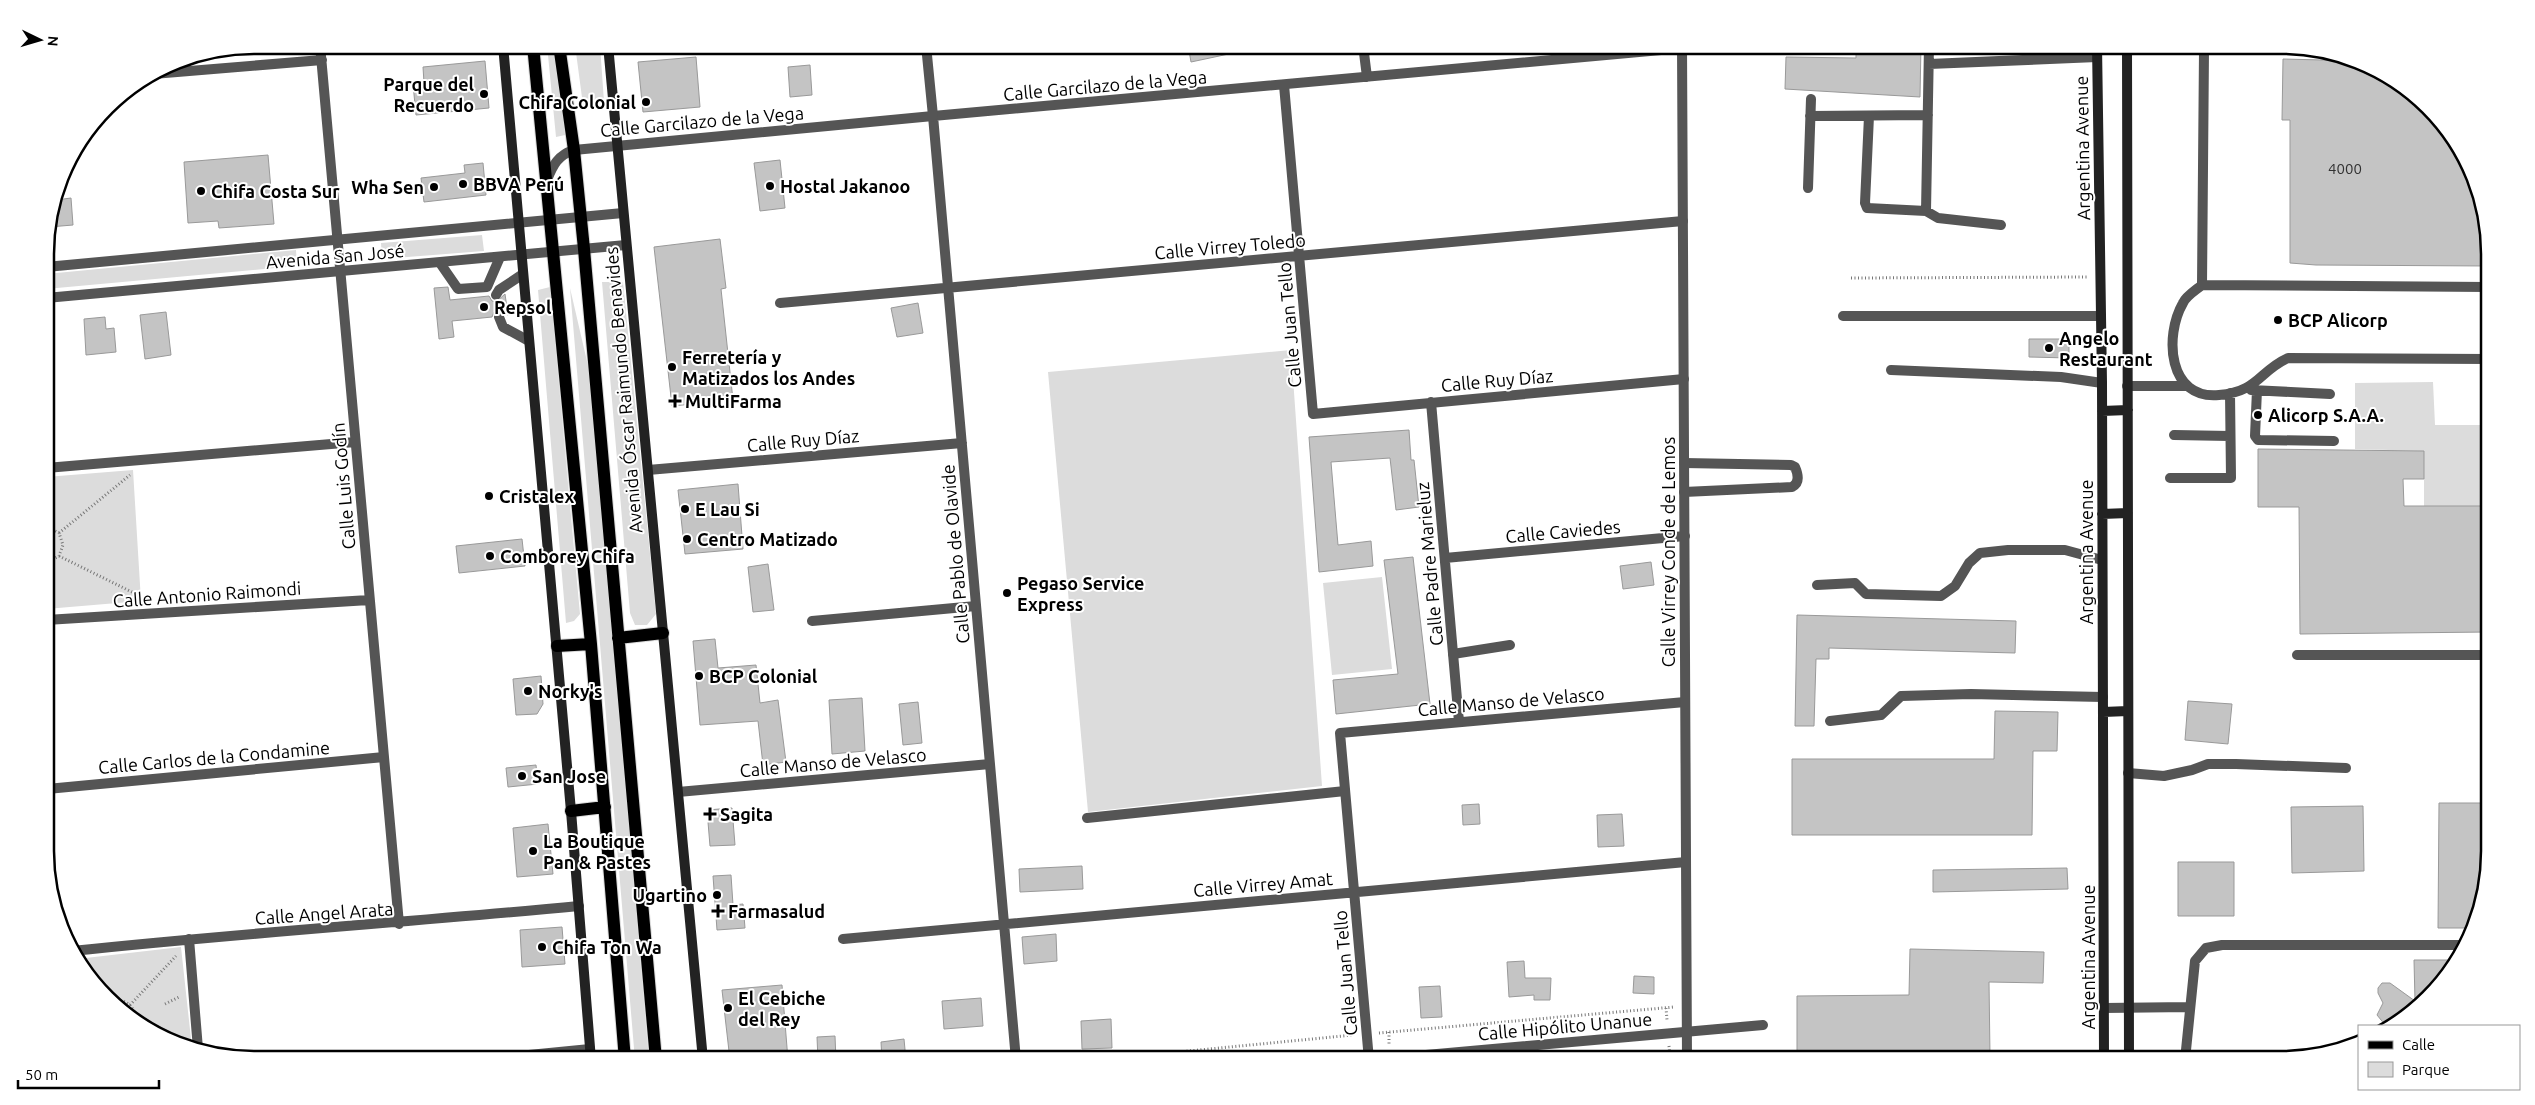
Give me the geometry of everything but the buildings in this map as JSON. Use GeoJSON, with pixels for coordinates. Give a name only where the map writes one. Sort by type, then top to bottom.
{"type":"FeatureCollection","features":[{"type":"Feature","properties":{"kind":"main road"},"geometry":{"type":"LineString","coordinates":[[504,54],[557,646],[590,1051]]}},
{"type":"Feature","properties":{"kind":"main road"},"geometry":{"type":"LineString","coordinates":[[534,54],[591,644],[623,1051]]}},
{"type":"Feature","properties":{"kind":"main road","name":"Avenida Óscar Raimundo Benavides"},"geometry":{"type":"LineString","coordinates":[[560,54],[574,150],[584,249],[655,1051]]}},
{"type":"Feature","properties":{"kind":"main road","name":"Avenida Óscar Raimundo Benavides"},"geometry":{"type":"LineString","coordinates":[[609,54],[702,1051]]}},
{"type":"Feature","properties":{"kind":"main road","name":"Argentina Avenue"},"geometry":{"type":"LineString","coordinates":[[2097,54],[2102,383],[2104,1051]]}},
{"type":"Feature","properties":{"kind":"main road"},"geometry":{"type":"LineString","coordinates":[[2127,54],[2129,1051]]}},
{"type":"Feature","properties":{"kind":"main road"},"geometry":{"type":"LineString","coordinates":[[2102,411],[2128,410]]}},
{"type":"Feature","properties":{"kind":"main road"},"geometry":{"type":"LineString","coordinates":[[2102,514],[2128,513]]}},
{"type":"Feature","properties":{"kind":"main road"},"geometry":{"type":"LineString","coordinates":[[618,638],[663,633]]}},
{"type":"Feature","properties":{"kind":"main road"},"geometry":{"type":"LineString","coordinates":[[557,646],[591,644]]}},
{"type":"Feature","properties":{"kind":"main road"},"geometry":{"type":"LineString","coordinates":[[2103,712],[2128,711]]}},
{"type":"Feature","properties":{"kind":"main road"},"geometry":{"type":"LineString","coordinates":[[571,811],[605,807]]}},
{"type":"Feature","properties":{"kind":"street","name":"Calle Luis Godín"},"geometry":{"type":"LineString","coordinates":[[321,54],[399,924]]}},
{"type":"Feature","properties":{"kind":"street","name":"Calle Pablo de Olavide"},"geometry":{"type":"LineString","coordinates":[[927,54],[1015,1051]]}},
{"type":"Feature","properties":{"kind":"street"},"geometry":{"type":"LineString","coordinates":[[1364,54],[1367,77]]}},
{"type":"Feature","properties":{"kind":"street","name":"Calle Garcilazo de la Vega"},"geometry":{"type":"LineString","coordinates":[[547,180],[554,163],[564,153],[574,150],[1608,54]]}},
{"type":"Feature","properties":{"kind":"street","name":"Calle Virrey Conde de Lemos"},"geometry":{"type":"LineString","coordinates":[[1682,54],[1687,1051]]}},
{"type":"Feature","properties":{"kind":"street"},"geometry":{"type":"LineString","coordinates":[[1926,211],[1929,54]]}},
{"type":"Feature","properties":{"kind":"street"},"geometry":{"type":"LineString","coordinates":[[1929,64],[2076,54]]}},
{"type":"Feature","properties":{"kind":"street"},"geometry":{"type":"LineString","coordinates":[[2202,285],[2210,54]]}},
{"type":"Feature","properties":{"kind":"street"},"geometry":{"type":"LineString","coordinates":[[168,73],[322,60]]}},
{"type":"Feature","properties":{"kind":"street","name":"Calle Juan Tello"},"geometry":{"type":"LineString","coordinates":[[1284,85],[1313,414]]}},
{"type":"Feature","properties":{"kind":"street"},"geometry":{"type":"LineString","coordinates":[[1808,188],[1811,99]]}},
{"type":"Feature","properties":{"kind":"street"},"geometry":{"type":"LineString","coordinates":[[1810,116],[1928,115]]}},
{"type":"Feature","properties":{"kind":"street"},"geometry":{"type":"LineString","coordinates":[[1869,116],[1865,206],[1867,208],[1926,211],[1938,218],[2002,225]]}},
{"type":"Feature","properties":{"kind":"street","name":"Avenida San José"},"geometry":{"type":"LineString","coordinates":[[54,266],[623,213]]}},
{"type":"Feature","properties":{"kind":"street","name":"Calle Virrey Toledo"},"geometry":{"type":"LineString","coordinates":[[780,303],[1683,221]]}},
{"type":"Feature","properties":{"kind":"street","name":"Avenida San José"},"geometry":{"type":"LineString","coordinates":[[54,297],[340,273],[626,245]]}},
{"type":"Feature","properties":{"kind":"street"},"geometry":{"type":"LineString","coordinates":[[487,287],[500,257]]}},
{"type":"Feature","properties":{"kind":"street"},"geometry":{"type":"LineString","coordinates":[[440,263],[458,289],[487,287],[497,293],[523,274]]}},
{"type":"Feature","properties":{"kind":"street"},"geometry":{"type":"LineString","coordinates":[[2330,394],[2246,389],[2217,395],[2196,392],[2187,386],[2175,370],[2172,346],[2175,322],[2183,301],[2202,285],[2481,287]]}},
{"type":"Feature","properties":{"kind":"street"},"geometry":{"type":"LineString","coordinates":[[499,316],[504,328],[529,341]]}},
{"type":"Feature","properties":{"kind":"street"},"geometry":{"type":"LineString","coordinates":[[1843,316],[2101,316]]}},
{"type":"Feature","properties":{"kind":"street"},"geometry":{"type":"LineString","coordinates":[[2246,389],[2262,378],[2275,364],[2288,358],[2481,359]]}},
{"type":"Feature","properties":{"kind":"street"},"geometry":{"type":"LineString","coordinates":[[1890,370],[2061,377],[2102,383]]}},
{"type":"Feature","properties":{"kind":"street","name":"Calle Ruy Díaz"},"geometry":{"type":"LineString","coordinates":[[1313,414],[1684,379]]}},
{"type":"Feature","properties":{"kind":"street"},"geometry":{"type":"LineString","coordinates":[[2128,386],[2187,386]]}},
{"type":"Feature","properties":{"kind":"street"},"geometry":{"type":"LineString","coordinates":[[2256,390],[2255,436],[2258,440],[2334,442]]}},
{"type":"Feature","properties":{"kind":"street"},"geometry":{"type":"LineString","coordinates":[[2170,478],[2231,478],[2230,393]]}},
{"type":"Feature","properties":{"kind":"street","name":"Calle Padre Marieluz"},"geometry":{"type":"LineString","coordinates":[[1431,402],[1459,722]]}},
{"type":"Feature","properties":{"kind":"street"},"geometry":{"type":"LineString","coordinates":[[2174,436],[2230,436]]}},
{"type":"Feature","properties":{"kind":"street"},"geometry":{"type":"LineString","coordinates":[[54,467],[355,442]]}},
{"type":"Feature","properties":{"kind":"street","name":"Calle Ruy Díaz"},"geometry":{"type":"LineString","coordinates":[[648,470],[962,442]]}},
{"type":"Feature","properties":{"kind":"street"},"geometry":{"type":"LineString","coordinates":[[1684,463],[1790,466],[1795,467],[1798,473],[1797,482],[1792,487],[1684,492]]}},
{"type":"Feature","properties":{"kind":"street","name":"Calle Caviedes"},"geometry":{"type":"LineString","coordinates":[[1445,558],[1684,536]]}},
{"type":"Feature","properties":{"kind":"street"},"geometry":{"type":"LineString","coordinates":[[1817,585],[1854,583],[1866,594],[1941,596],[1955,586],[1969,563],[1980,553],[2008,550],[2065,550],[2102,560]]}},
{"type":"Feature","properties":{"kind":"street","name":"Calle Antonio Raimondi"},"geometry":{"type":"LineString","coordinates":[[54,620],[369,600]]}},
{"type":"Feature","properties":{"kind":"street"},"geometry":{"type":"LineString","coordinates":[[812,621],[976,606]]}},
{"type":"Feature","properties":{"kind":"street"},"geometry":{"type":"LineString","coordinates":[[1453,654],[1510,645]]}},
{"type":"Feature","properties":{"kind":"street"},"geometry":{"type":"LineString","coordinates":[[2297,656],[2481,655]]}},
{"type":"Feature","properties":{"kind":"street"},"geometry":{"type":"LineString","coordinates":[[1830,720],[1881,716],[1901,696],[1972,694],[2103,697]]}},
{"type":"Feature","properties":{"kind":"street","name":"Calle Manso de Velasco"},"geometry":{"type":"LineString","coordinates":[[1340,733],[1686,702]]}},
{"type":"Feature","properties":{"kind":"street","name":"Calle Juan Tello"},"geometry":{"type":"LineString","coordinates":[[1340,733],[1368,1051]]}},
{"type":"Feature","properties":{"kind":"street","name":"Calle Carlos de la Condamine"},"geometry":{"type":"LineString","coordinates":[[54,788],[384,757]]}},
{"type":"Feature","properties":{"kind":"street","name":"Calle Manso de Velasco"},"geometry":{"type":"LineString","coordinates":[[678,792],[990,764]]}},
{"type":"Feature","properties":{"kind":"street"},"geometry":{"type":"LineString","coordinates":[[2128,773],[2164,776],[2208,764],[2346,768]]}},
{"type":"Feature","properties":{"kind":"street"},"geometry":{"type":"LineString","coordinates":[[1086,818],[1345,791]]}},
{"type":"Feature","properties":{"kind":"street","name":"Calle Virrey Amat"},"geometry":{"type":"LineString","coordinates":[[843,939],[1686,862]]}},
{"type":"Feature","properties":{"kind":"street","name":"Calle Angel Arata"},"geometry":{"type":"LineString","coordinates":[[80,950],[189,939],[399,924],[579,906]]}},
{"type":"Feature","properties":{"kind":"street"},"geometry":{"type":"LineString","coordinates":[[189,939],[198,1043]]}},
{"type":"Feature","properties":{"kind":"street"},"geometry":{"type":"LineString","coordinates":[[2186,1051],[2195,961],[2206,948],[2222,945],[2458,945]]}},
{"type":"Feature","properties":{"kind":"street"},"geometry":{"type":"LineString","coordinates":[[2104,1008],[2190,1008]]}},
{"type":"Feature","properties":{"kind":"street","name":"Calle Hipólito Unanue"},"geometry":{"type":"LineString","coordinates":[[1471,1051],[1763,1025]]}},
{"type":"Feature","properties":{"kind":"path"},"geometry":{"type":"LineString","coordinates":[[1851,278],[2100,277]]}},
{"type":"Feature","properties":{"kind":"path"},"geometry":{"type":"LineString","coordinates":[[59,533],[147,461]]}},
{"type":"Feature","properties":{"kind":"path"},"geometry":{"type":"LineString","coordinates":[[54,530],[59,533],[63,545],[59,556],[54,559]]}},
{"type":"Feature","properties":{"kind":"path"},"geometry":{"type":"LineString","coordinates":[[59,556],[147,599]]}},
{"type":"Feature","properties":{"kind":"path"},"geometry":{"type":"LineString","coordinates":[[130,1005],[180,952],[189,939]]}},
{"type":"Feature","properties":{"kind":"path"},"geometry":{"type":"LineString","coordinates":[[165,1004],[184,994]]}},
{"type":"Feature","properties":{"kind":"path"},"geometry":{"type":"LineString","coordinates":[[120,1000],[130,1005],[135,1012]]}},
{"type":"Feature","properties":{"kind":"path"},"geometry":{"type":"LineString","coordinates":[[1189,1051],[1687,1006]]}},
{"type":"Feature","properties":{"kind":"green space"},"geometry":{"type":"Polygon","coordinates":[[[548,54],[554,54],[565,135],[556,137],[548,54]]]}},
{"type":"Feature","properties":{"kind":"green space"},"geometry":{"type":"Polygon","coordinates":[[[576,54],[601,54],[604,102],[583,105],[576,54]]]}},
{"type":"Feature","properties":{"kind":"green space"},"geometry":{"type":"Polygon","coordinates":[[[482,235],[484,251],[382,259],[381,243],[482,235]]]}},
{"type":"Feature","properties":{"kind":"green space"},"geometry":{"type":"Polygon","coordinates":[[[296,250],[297,266],[54,288],[54,273],[296,250]]]}},
{"type":"Feature","properties":{"kind":"green space"},"geometry":{"type":"Polygon","coordinates":[[[602,282],[623,282],[656,614],[647,625],[635,625],[630,613],[602,282]]]}},
{"type":"Feature","properties":{"kind":"green space"},"geometry":{"type":"Polygon","coordinates":[[[550,287],[580,614],[574,621],[566,623],[538,290],[550,287]]]}},
{"type":"Feature","properties":{"kind":"green space"},"geometry":{"type":"Polygon","coordinates":[[[570,288],[589,370],[648,1051],[634,1051],[570,288]]]}},
{"type":"Feature","properties":{"kind":"green space"},"geometry":{"type":"Polygon","coordinates":[[[1291,350],[1322,786],[1088,812],[1048,372],[1291,350]]]}},
{"type":"Feature","properties":{"kind":"green space"},"geometry":{"type":"Polygon","coordinates":[[[2433,382],[2435,425],[2481,425],[2481,506],[2424,506],[2424,451],[2355,449],[2355,383],[2433,382]]]}},
{"type":"Feature","properties":{"kind":"green space"},"geometry":{"type":"Polygon","coordinates":[[[133,470],[141,601],[54,608],[54,476],[133,470]]]}},
{"type":"Feature","properties":{"kind":"green space"},"geometry":{"type":"Polygon","coordinates":[[[1382,577],[1392,669],[1332,675],[1323,583],[1382,577]]]}},
{"type":"Feature","properties":{"kind":"green space"},"geometry":{"type":"Polygon","coordinates":[[[181,947],[191,1042],[165,1031],[142,1018],[112,993],[84,958],[181,947]]]}},
{"type":"Feature","properties":{"kind":"place","name":"Parque del Recuerdo"},"geometry":{"type":"Point","coordinates":[484,94]}},
{"type":"Feature","properties":{"kind":"place","name":"Chifa Colonial"},"geometry":{"type":"Point","coordinates":[646,102]}},
{"type":"Feature","properties":{"kind":"place","name":"BBVA Perú"},"geometry":{"type":"Point","coordinates":[463,184]}},
{"type":"Feature","properties":{"kind":"place","name":"Hostal Jakanoo"},"geometry":{"type":"Point","coordinates":[770,186]}},
{"type":"Feature","properties":{"kind":"place","name":"Wha Sen"},"geometry":{"type":"Point","coordinates":[434,187]}},
{"type":"Feature","properties":{"kind":"place","name":"Chifa Costa Sur"},"geometry":{"type":"Point","coordinates":[201,191]}},
{"type":"Feature","properties":{"kind":"place","name":"Repsol"},"geometry":{"type":"Point","coordinates":[484,307]}},
{"type":"Feature","properties":{"kind":"place","name":"BCP Alicorp"},"geometry":{"type":"Point","coordinates":[2278,320]}},
{"type":"Feature","properties":{"kind":"place","name":"Angelo Restaurant"},"geometry":{"type":"Point","coordinates":[2049,348]}},
{"type":"Feature","properties":{"kind":"place","name":"Ferretería y Matizados los Andes"},"geometry":{"type":"Point","coordinates":[672,367]}},
{"type":"Feature","properties":{"kind":"place","name":"MultiFarma"},"geometry":{"type":"Point","coordinates":[675,401]}},
{"type":"Feature","properties":{"kind":"place","name":"Alicorp S.A.A."},"geometry":{"type":"Point","coordinates":[2258,415]}},
{"type":"Feature","properties":{"kind":"place","name":"Cristalex"},"geometry":{"type":"Point","coordinates":[489,496]}},
{"type":"Feature","properties":{"kind":"place","name":"E Lau Si"},"geometry":{"type":"Point","coordinates":[685,509]}},
{"type":"Feature","properties":{"kind":"place","name":"Centro Matizado"},"geometry":{"type":"Point","coordinates":[687,539]}},
{"type":"Feature","properties":{"kind":"place","name":"Comborey Chifa"},"geometry":{"type":"Point","coordinates":[490,556]}},
{"type":"Feature","properties":{"kind":"place","name":"Pegaso Service Express"},"geometry":{"type":"Point","coordinates":[1007,593]}},
{"type":"Feature","properties":{"kind":"place","name":"BCP Colonial"},"geometry":{"type":"Point","coordinates":[699,676]}},
{"type":"Feature","properties":{"kind":"place","name":"Norky's"},"geometry":{"type":"Point","coordinates":[528,691]}},
{"type":"Feature","properties":{"kind":"place","name":"San Jose"},"geometry":{"type":"Point","coordinates":[522,776]}},
{"type":"Feature","properties":{"kind":"place","name":"Sagita"},"geometry":{"type":"Point","coordinates":[710,814]}},
{"type":"Feature","properties":{"kind":"place","name":"La Boutique Pan & Pastes"},"geometry":{"type":"Point","coordinates":[533,851]}},
{"type":"Feature","properties":{"kind":"place","name":"Ugartino"},"geometry":{"type":"Point","coordinates":[717,895]}},
{"type":"Feature","properties":{"kind":"place","name":"Farmasalud"},"geometry":{"type":"Point","coordinates":[718,911]}},
{"type":"Feature","properties":{"kind":"place","name":"Chifa Ton Wa"},"geometry":{"type":"Point","coordinates":[542,947]}},
{"type":"Feature","properties":{"kind":"place","name":"El Cebiche del Rey"},"geometry":{"type":"Point","coordinates":[728,1008]}}]}
